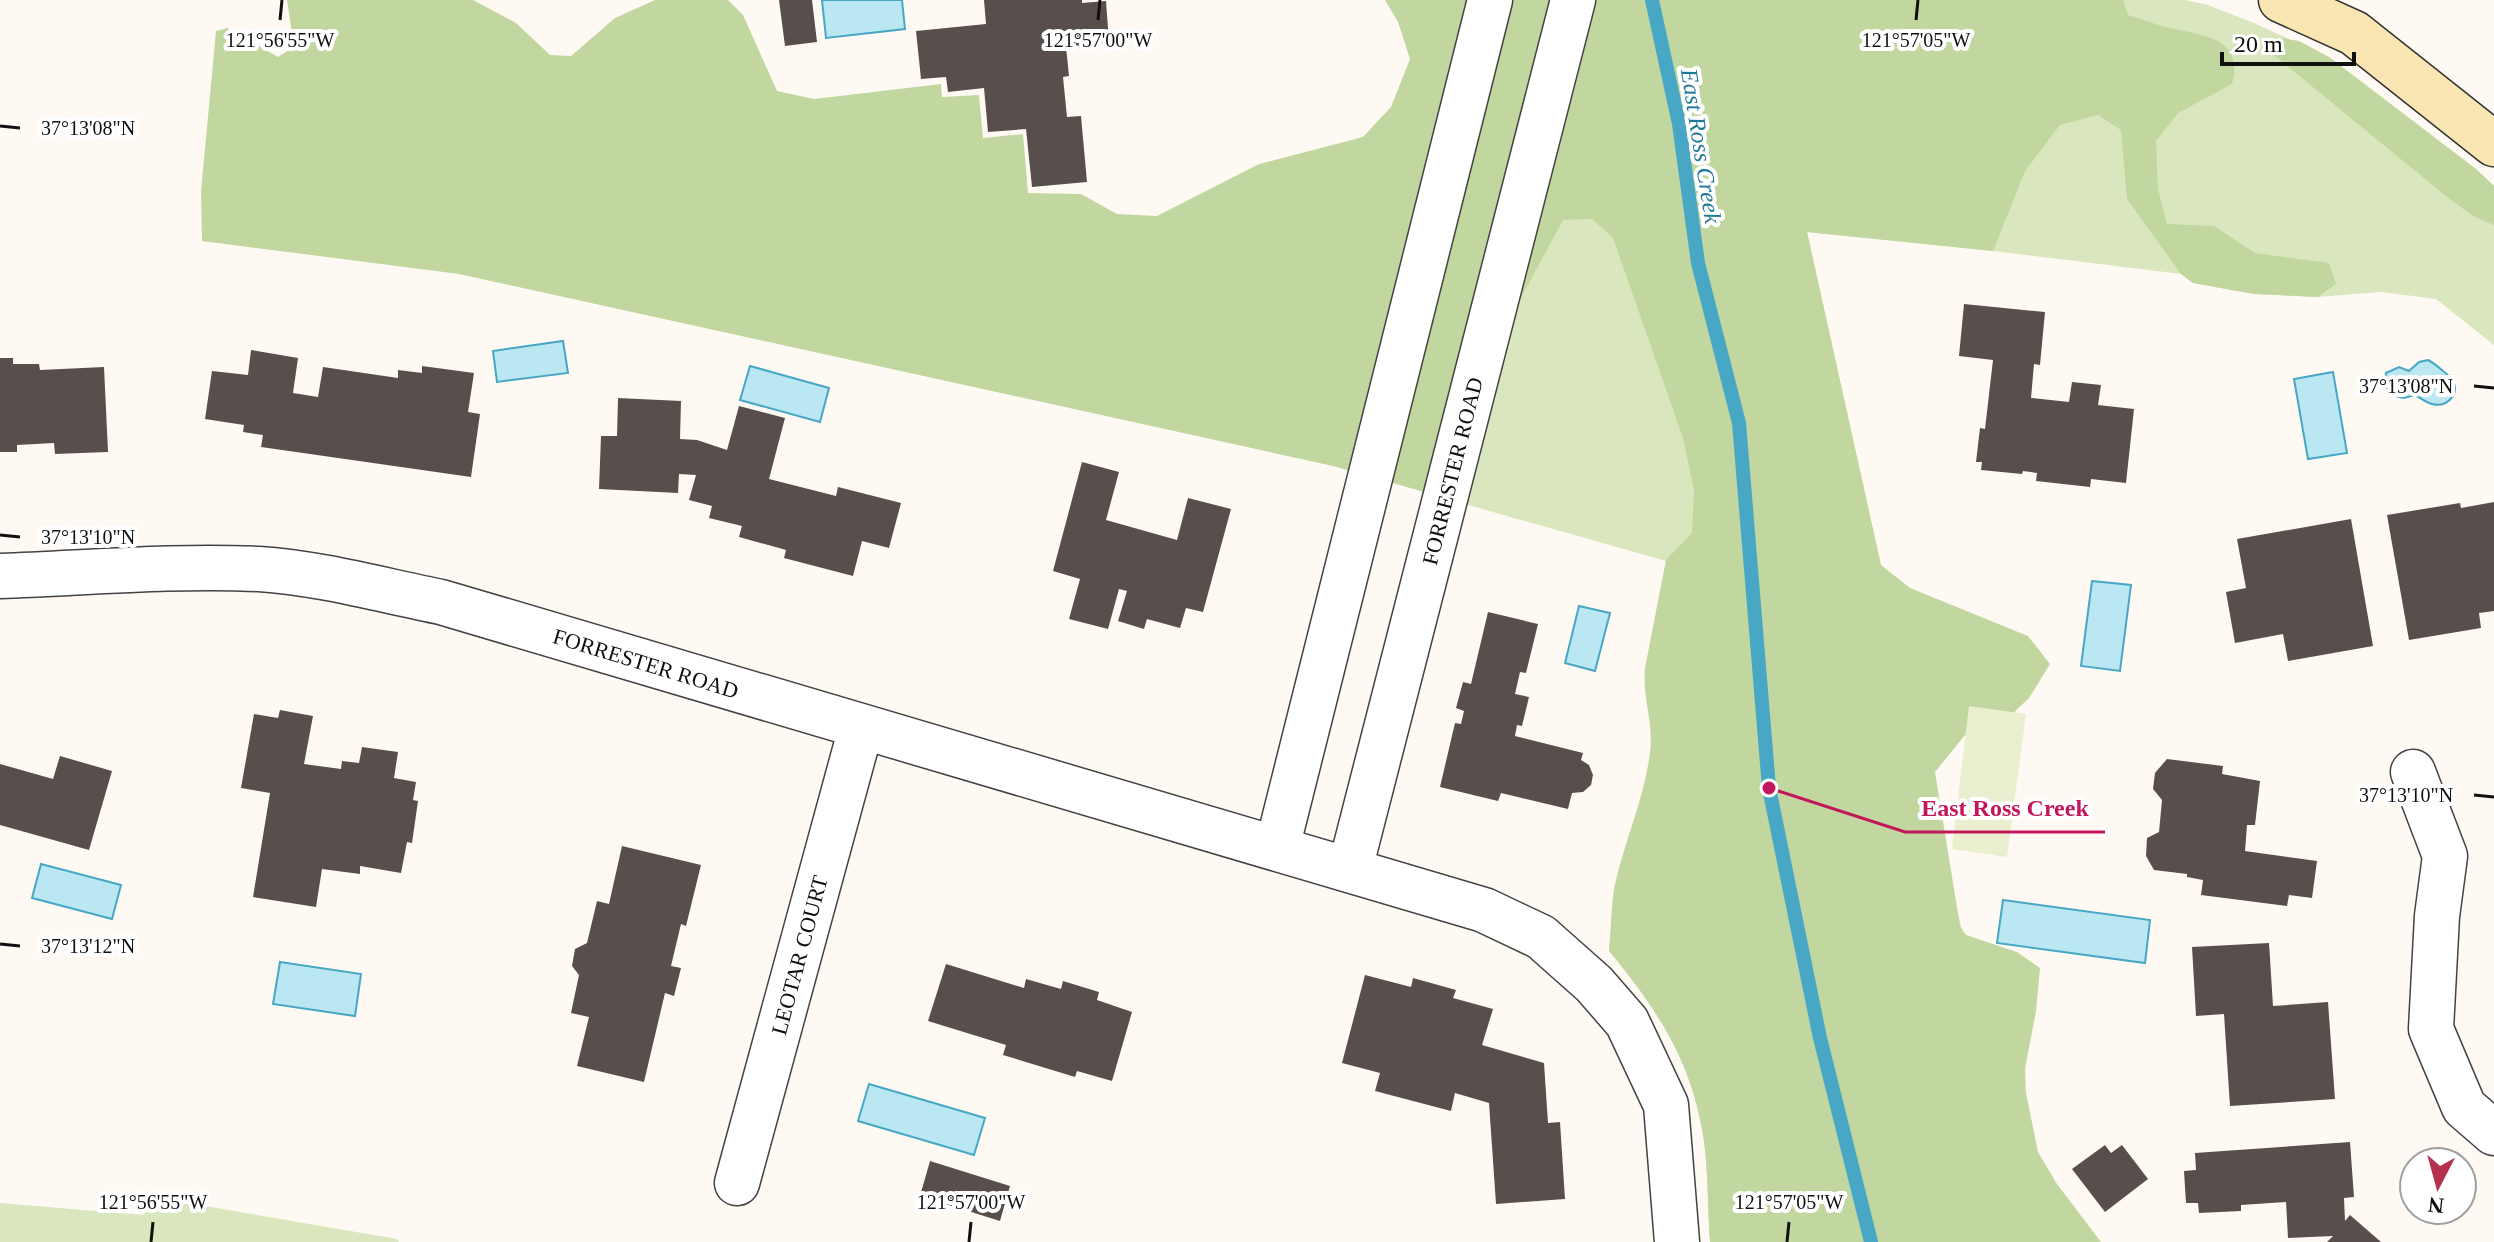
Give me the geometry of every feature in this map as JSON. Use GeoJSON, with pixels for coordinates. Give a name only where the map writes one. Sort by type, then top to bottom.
{"type":"FeatureCollection","features":[{"type":"Feature","properties":{"kind":"street"},"geometry":{"type":"LineString","coordinates":[[1277,848],[1490,0]]}},
{"type":"Feature","properties":{"kind":"street","name":"FORRESTER ROAD"},"geometry":{"type":"LineString","coordinates":[[0,576],[224,568],[262,570],[338,580],[441,602],[861,728],[1350,869],[1573,0]]}},
{"type":"Feature","properties":{"kind":"street"},"geometry":{"type":"LineString","coordinates":[[2281,0],[2354,33],[2494,144]]}},
{"type":"Feature","properties":{"kind":"street","name":"LEOTAR COURT"},"geometry":{"type":"LineString","coordinates":[[737,1183],[861,728]]}},
{"type":"Feature","properties":{"kind":"street"},"geometry":{"type":"LineString","coordinates":[[2413,772],[2445,856],[2437,916],[2431,1029],[2464,1107],[2494,1133]]}},
{"type":"Feature","properties":{"kind":"street"},"geometry":{"type":"LineString","coordinates":[[1350,869],[1484,910],[1541,937],[1594,984],[1627,1022],[1666,1105],[1677,1242]]}},
{"type":"Feature","properties":{"kind":"green space"},"geometry":{"type":"Polygon","coordinates":[[[287,0],[473,0],[516,23],[550,55],[571,56],[615,18],[655,0],[728,0],[743,15],[777,91],[814,99],[941,84],[942,97],[979,95],[983,138],[1023,134],[1028,193],[1081,194],[1117,214],[1157,216],[1259,164],[1363,137],[1391,107],[1410,59],[1398,22],[1385,0],[2123,0],[2128,15],[2218,41],[2232,57],[2232,84],[2178,113],[2156,141],[2158,189],[2167,224],[2214,226],[2255,253],[2329,263],[2336,284],[2318,297],[2254,294],[2193,283],[2181,274],[2127,199],[2121,130],[2098,115],[2060,125],[2025,171],[1993,251],[1807,232],[1881,565],[1910,588],[2028,636],[2050,664],[2029,698],[2002,724],[1970,729],[1935,772],[1960,926],[1966,935],[2017,952],[2040,968],[2025,1069],[2026,1093],[2038,1152],[2057,1184],[2101,1242],[1710,1242],[1704,1138],[1687,1075],[1654,1011],[1609,951],[1615,884],[1650,753],[1645,668],[1666,560],[1692,533],[1694,490],[1683,438],[1613,238],[1592,219],[1563,220],[1522,296],[1478,354],[1431,494],[1333,466],[459,274],[202,241],[201,191],[216,31],[227,28],[278,57],[294,47],[287,0]]]}},
{"type":"Feature","properties":{"kind":"green space"},"geometry":{"type":"Polygon","coordinates":[[[1612,0],[2185,0],[2208,5],[2254,23],[2329,57],[2494,186],[2494,345],[2436,299],[2381,292],[2318,297],[2254,294],[2193,283],[2181,274],[1807,232],[2031,1242],[1710,1242],[1704,1138],[1687,1075],[1654,1011],[1609,951],[1615,885],[1683,891],[1666,561],[1461,503],[1557,161],[1612,0]]]}},
{"type":"Feature","properties":{"kind":"green space"},"geometry":{"type":"Polygon","coordinates":[[[2274,37],[2299,41],[2329,57],[2476,169],[2494,186],[2494,225],[2473,216],[2447,197],[2270,52],[2274,37]]]}},
{"type":"Feature","properties":{"kind":"green space"},"geometry":{"type":"Polygon","coordinates":[[[1969,706],[2026,714],[2007,857],[1952,849],[1969,706]]]}},
{"type":"Feature","properties":{"kind":"green space"},"geometry":{"type":"Polygon","coordinates":[[[147,1196],[397,1239],[399,1242],[0,1242],[0,1203],[144,1215],[147,1196]]]}},
{"type":"Feature","properties":{"kind":"water"},"geometry":{"type":"Polygon","coordinates":[[[822,0],[902,0],[905,29],[826,38],[822,0]]]}},
{"type":"Feature","properties":{"kind":"water"},"geometry":{"type":"Polygon","coordinates":[[[563,341],[568,373],[497,382],[493,351],[563,341]]]}},
{"type":"Feature","properties":{"kind":"water"},"geometry":{"type":"Polygon","coordinates":[[[2428,360],[2453,381],[2455,391],[2447,402],[2437,405],[2415,395],[2404,398],[2390,395],[2385,383],[2386,373],[2399,367],[2409,371],[2419,362],[2428,360]]]}},
{"type":"Feature","properties":{"kind":"water"},"geometry":{"type":"Polygon","coordinates":[[[750,366],[829,388],[820,422],[740,400],[750,366]]]}},
{"type":"Feature","properties":{"kind":"water"},"geometry":{"type":"Polygon","coordinates":[[[2333,372],[2347,453],[2308,459],[2294,379],[2333,372]]]}},
{"type":"Feature","properties":{"kind":"water"},"geometry":{"type":"Polygon","coordinates":[[[2092,581],[2131,585],[2120,671],[2081,666],[2092,581]]]}},
{"type":"Feature","properties":{"kind":"water"},"geometry":{"type":"Polygon","coordinates":[[[1579,606],[1610,613],[1595,671],[1565,663],[1579,606]]]}},
{"type":"Feature","properties":{"kind":"water"},"geometry":{"type":"Polygon","coordinates":[[[41,864],[121,885],[112,919],[32,898],[41,864]]]}},
{"type":"Feature","properties":{"kind":"water"},"geometry":{"type":"Polygon","coordinates":[[[2003,900],[2150,920],[2145,963],[1997,943],[2003,900]]]}},
{"type":"Feature","properties":{"kind":"water"},"geometry":{"type":"Polygon","coordinates":[[[280,962],[361,974],[355,1016],[273,1004],[280,962]]]}},
{"type":"Feature","properties":{"kind":"water"},"geometry":{"type":"Polygon","coordinates":[[[869,1084],[985,1118],[974,1155],[858,1121],[869,1084]]]}},
{"type":"Feature","properties":{"kind":"building"},"geometry":{"type":"Polygon","coordinates":[[[779,0],[812,0],[817,42],[785,46],[779,0]]]}},
{"type":"Feature","properties":{"kind":"building"},"geometry":{"type":"Polygon","coordinates":[[[984,0],[1106,1],[1109,42],[1066,47],[1069,76],[1063,77],[1067,117],[1081,116],[1087,182],[1032,187],[1026,129],[988,132],[984,88],[948,92],[946,77],[921,79],[916,31],[986,24],[984,0]]]}},
{"type":"Feature","properties":{"kind":"building"},"geometry":{"type":"Polygon","coordinates":[[[1964,304],[2045,312],[2040,365],[2034,364],[2031,398],[2069,402],[2072,382],[2101,385],[2098,405],[2134,409],[2126,483],[2091,479],[2090,487],[2036,481],[2037,473],[1981,470],[1982,462],[1976,462],[1980,428],[1985,429],[1993,360],[1959,356],[1964,304]]]}},
{"type":"Feature","properties":{"kind":"building"},"geometry":{"type":"Polygon","coordinates":[[[251,350],[298,358],[293,393],[318,397],[323,367],[398,378],[398,370],[422,373],[422,366],[474,373],[468,412],[480,414],[471,477],[261,447],[263,435],[243,432],[244,425],[205,419],[212,371],[248,375],[251,350]]]}},
{"type":"Feature","properties":{"kind":"building"},"geometry":{"type":"Polygon","coordinates":[[[0,358],[13,358],[13,364],[39,364],[40,370],[104,367],[108,452],[55,454],[54,443],[17,445],[17,452],[0,452],[0,358]]]}},
{"type":"Feature","properties":{"kind":"building"},"geometry":{"type":"Polygon","coordinates":[[[618,398],[681,401],[680,439],[697,440],[727,450],[739,406],[785,418],[769,479],[836,496],[838,487],[901,503],[889,548],[862,541],[853,576],[784,558],[786,550],[739,537],[742,526],[709,518],[712,506],[689,500],[696,475],[679,474],[678,493],[599,489],[601,436],[617,436],[618,398]]]}},
{"type":"Feature","properties":{"kind":"building"},"geometry":{"type":"Polygon","coordinates":[[[1082,462],[1119,472],[1106,520],[1177,540],[1188,498],[1231,509],[1203,612],[1186,608],[1180,628],[1147,619],[1144,629],[1118,621],[1127,591],[1119,589],[1108,629],[1069,619],[1080,579],[1053,571],[1082,462]]]}},
{"type":"Feature","properties":{"kind":"building"},"geometry":{"type":"Polygon","coordinates":[[[2494,502],[2494,611],[2479,613],[2481,628],[2409,640],[2387,515],[2460,503],[2461,508],[2494,502]]]}},
{"type":"Feature","properties":{"kind":"building"},"geometry":{"type":"Polygon","coordinates":[[[2351,519],[2373,646],[2288,661],[2283,634],[2235,643],[2226,592],[2246,588],[2237,539],[2351,519]]]}},
{"type":"Feature","properties":{"kind":"building"},"geometry":{"type":"Polygon","coordinates":[[[1488,612],[1538,624],[1526,673],[1520,672],[1515,694],[1529,697],[1522,726],[1517,725],[1515,736],[1583,753],[1581,760],[1589,765],[1593,775],[1591,785],[1583,792],[1572,793],[1568,809],[1501,793],[1498,801],[1440,787],[1455,723],[1461,724],[1464,711],[1456,708],[1463,682],[1471,684],[1488,612]]]}},
{"type":"Feature","properties":{"kind":"building"},"geometry":{"type":"Polygon","coordinates":[[[280,710],[313,716],[304,764],[341,769],[342,761],[359,763],[362,747],[398,752],[394,778],[416,782],[413,800],[418,801],[412,843],[407,842],[401,873],[360,866],[360,874],[322,869],[316,907],[253,897],[270,793],[241,788],[254,714],[278,718],[280,710]]]}},
{"type":"Feature","properties":{"kind":"building"},"geometry":{"type":"Polygon","coordinates":[[[60,756],[112,771],[89,850],[0,825],[0,764],[53,779],[60,756]]]}},
{"type":"Feature","properties":{"kind":"building"},"geometry":{"type":"Polygon","coordinates":[[[2167,759],[2223,766],[2222,774],[2260,781],[2255,825],[2247,825],[2245,851],[2317,861],[2312,898],[2289,895],[2287,906],[2201,895],[2203,880],[2187,877],[2187,874],[2154,870],[2146,856],[2147,838],[2159,832],[2162,800],[2153,789],[2155,773],[2167,759]]]}},
{"type":"Feature","properties":{"kind":"building"},"geometry":{"type":"Polygon","coordinates":[[[622,846],[701,865],[686,926],[681,924],[671,966],[681,968],[674,996],[665,993],[644,1082],[577,1066],[589,1017],[571,1013],[579,975],[572,966],[575,949],[587,943],[597,901],[609,904],[622,846]]]}},
{"type":"Feature","properties":{"kind":"building"},"geometry":{"type":"Polygon","coordinates":[[[2269,943],[2273,1006],[2328,1002],[2335,1099],[2230,1106],[2224,1014],[2196,1016],[2192,947],[2269,943]]]}},
{"type":"Feature","properties":{"kind":"building"},"geometry":{"type":"Polygon","coordinates":[[[946,964],[1024,988],[1026,979],[1061,989],[1063,981],[1099,992],[1097,1000],[1132,1012],[1112,1081],[1077,1071],[1075,1077],[1003,1055],[1006,1045],[928,1021],[946,964]]]}},
{"type":"Feature","properties":{"kind":"building"},"geometry":{"type":"Polygon","coordinates":[[[1365,975],[1411,987],[1413,978],[1456,990],[1453,998],[1493,1009],[1482,1045],[1544,1063],[1548,1123],[1560,1122],[1565,1199],[1496,1204],[1489,1103],[1455,1093],[1451,1111],[1375,1091],[1380,1073],[1342,1063],[1365,975]]]}},
{"type":"Feature","properties":{"kind":"building"},"geometry":{"type":"Polygon","coordinates":[[[2350,1142],[2354,1197],[2344,1198],[2345,1221],[2350,1215],[2381,1242],[2327,1242],[2333,1236],[2288,1238],[2286,1202],[2241,1205],[2241,1211],[2199,1213],[2198,1203],[2186,1203],[2184,1171],[2196,1170],[2195,1153],[2350,1142]]]}},
{"type":"Feature","properties":{"kind":"building"},"geometry":{"type":"Polygon","coordinates":[[[2105,1145],[2111,1153],[2122,1145],[2148,1179],[2105,1212],[2072,1169],[2105,1145]]]}},
{"type":"Feature","properties":{"kind":"building"},"geometry":{"type":"Polygon","coordinates":[[[930,1161],[1010,1186],[1000,1221],[920,1196],[930,1161]]]}},
{"type":"Feature","properties":{"kind":"waterway","name":"East Ross Creek"},"geometry":{"type":"LineString","coordinates":[[1652,0],[1679,124],[1698,263],[1739,423],[1769,788],[1820,1038],[1871,1242]]}},
{"type":"Feature","properties":{"kind":"place","name":"East Ross Creek"},"geometry":{"type":"Point","coordinates":[1769,788]}}]}
